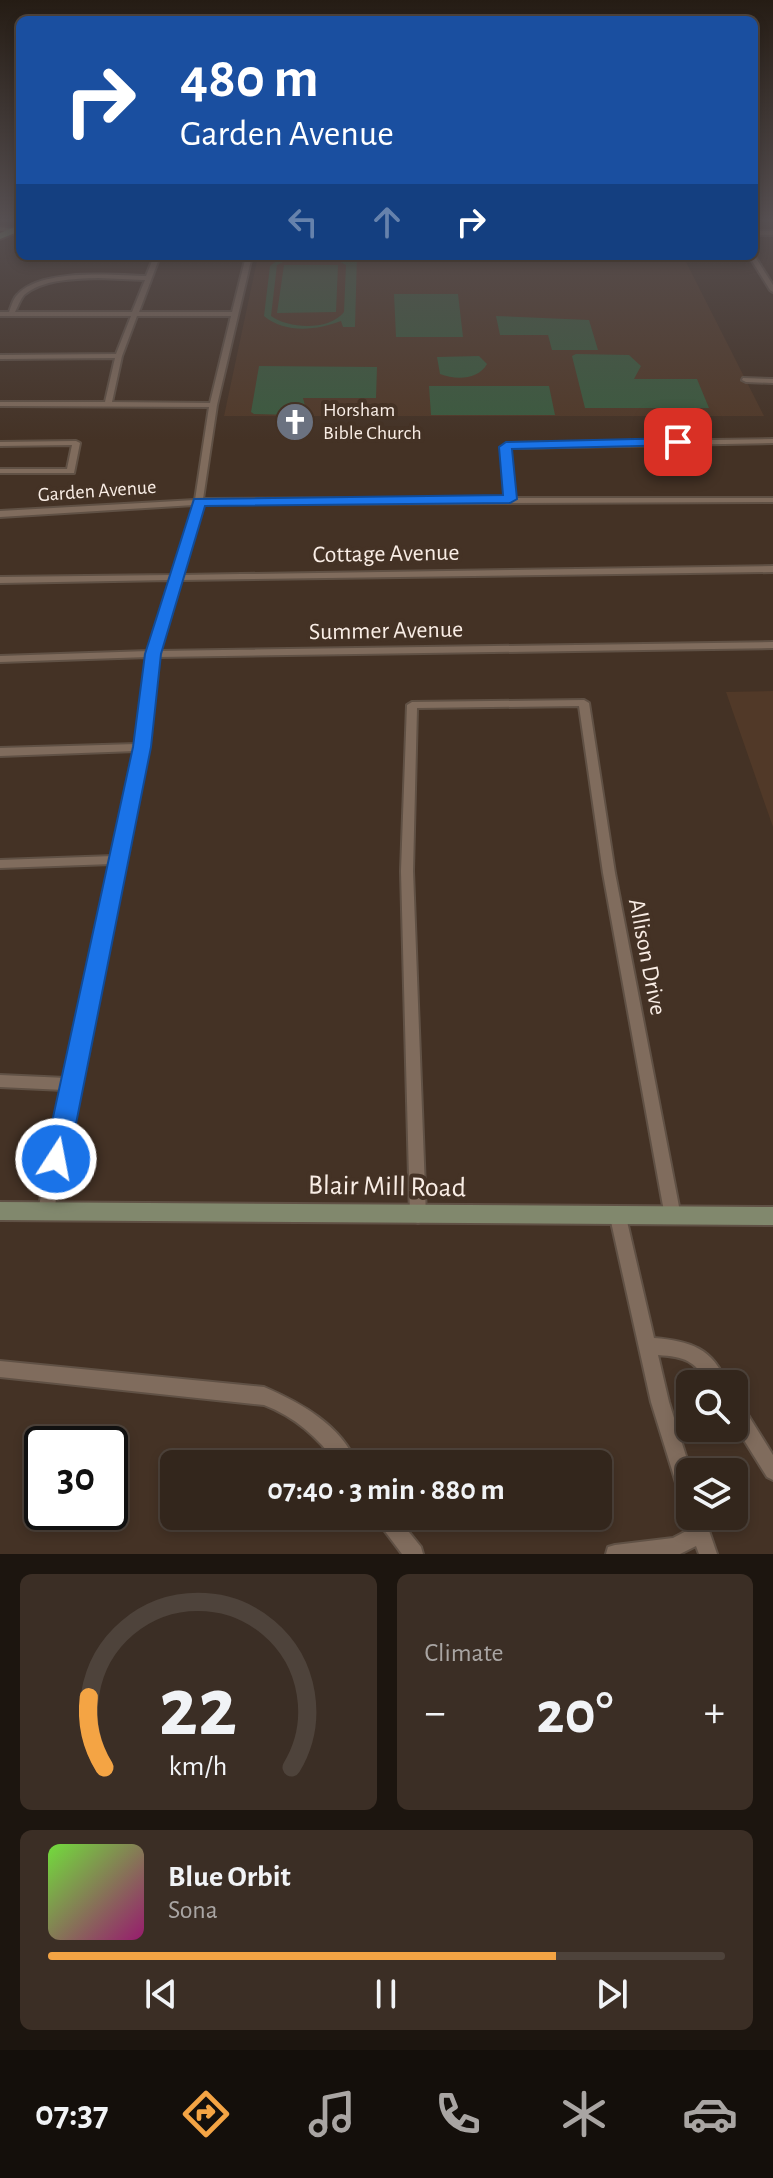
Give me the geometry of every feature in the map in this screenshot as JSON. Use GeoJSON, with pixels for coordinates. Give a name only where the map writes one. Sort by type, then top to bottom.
{"type":"FeatureCollection","features":[{"type":"Feature","properties":{"kind":"main road","name":"Blair Mill Road"},"geometry":{"type":"LineString","coordinates":[[0,1211],[773,1216]]}},
{"type":"Feature","properties":{"kind":"street"},"geometry":{"type":"LineString","coordinates":[[11,314],[22,295]]}},
{"type":"Feature","properties":{"kind":"street"},"geometry":{"type":"LineString","coordinates":[[108,403],[119,356],[141,295]]}},
{"type":"Feature","properties":{"kind":"street"},"geometry":{"type":"LineString","coordinates":[[46,1210],[142,747],[153,654],[199,502],[213,405],[240,295]]}},
{"type":"Feature","properties":{"kind":"street"},"geometry":{"type":"LineString","coordinates":[[0,314],[235,314]]}},
{"type":"Feature","properties":{"kind":"street"},"geometry":{"type":"LineString","coordinates":[[0,357],[119,356]]}},
{"type":"Feature","properties":{"kind":"street"},"geometry":{"type":"LineString","coordinates":[[746,380],[773,381]]}},
{"type":"Feature","properties":{"kind":"street"},"geometry":{"type":"LineString","coordinates":[[0,404],[213,405]]}},
{"type":"Feature","properties":{"kind":"street"},"geometry":{"type":"LineString","coordinates":[[510,499],[505,447],[511,445],[773,441]]}},
{"type":"Feature","properties":{"kind":"street"},"geometry":{"type":"LineString","coordinates":[[0,444],[76,443],[71,471],[0,471]]}},
{"type":"Feature","properties":{"kind":"street","name":"Garden Avenue"},"geometry":{"type":"LineString","coordinates":[[0,514],[199,502],[773,500]]}},
{"type":"Feature","properties":{"kind":"street","name":"Cottage Avenue"},"geometry":{"type":"LineString","coordinates":[[0,580],[773,569]]}},
{"type":"Feature","properties":{"kind":"street","name":"Summer Avenue"},"geometry":{"type":"LineString","coordinates":[[0,659],[773,645]]}},
{"type":"Feature","properties":{"kind":"street","name":"Allison Drive"},"geometry":{"type":"LineString","coordinates":[[418,1216],[407,871],[412,705],[584,703],[609,873],[673,1217]]}},
{"type":"Feature","properties":{"kind":"street"},"geometry":{"type":"LineString","coordinates":[[0,752],[142,747]]}},
{"type":"Feature","properties":{"kind":"street"},"geometry":{"type":"LineString","coordinates":[[0,864],[119,860]]}},
{"type":"Feature","properties":{"kind":"street"},"geometry":{"type":"LineString","coordinates":[[0,1081],[72,1084]]}},
{"type":"Feature","properties":{"kind":"street"},"geometry":{"type":"LineString","coordinates":[[618,1217],[660,1402],[677,1458]]}},
{"type":"Feature","properties":{"kind":"street"},"geometry":{"type":"LineString","coordinates":[[647,1346],[691,1350],[710,1370]]}},
{"type":"Feature","properties":{"kind":"street"},"geometry":{"type":"LineString","coordinates":[[0,1369],[264,1396],[295,1408],[319,1426],[337,1450]]}},
{"type":"Feature","properties":{"kind":"street"},"geometry":{"type":"LineString","coordinates":[[748,1431],[773,1471]]}},
{"type":"Feature","properties":{"kind":"street"},"geometry":{"type":"LineString","coordinates":[[395,1530],[414,1554]]}},
{"type":"Feature","properties":{"kind":"street"},"geometry":{"type":"LineString","coordinates":[[615,1554],[674,1547],[693,1530]]}},
{"type":"Feature","properties":{"kind":"street"},"geometry":{"type":"LineString","coordinates":[[700,1530],[708,1554]]}},
{"type":"Feature","properties":{"kind":"shaded area"},"geometry":{"type":"Polygon","coordinates":[[[250,295],[703,295],[764,416],[224,416],[250,295]]]}},
{"type":"Feature","properties":{"kind":"shaded area"},"geometry":{"type":"Polygon","coordinates":[[[773,691],[773,827],[726,692],[773,691]]]}},
{"type":"Feature","properties":{"kind":"green space"},"geometry":{"type":"Polygon","coordinates":[[[267,295],[274,295],[271,316],[288,324],[319,325],[344,312],[345,295],[356,295],[355,327],[343,327],[341,321],[322,327],[292,328],[264,316],[267,295]]]}},
{"type":"Feature","properties":{"kind":"green space"},"geometry":{"type":"Polygon","coordinates":[[[280,295],[337,295],[336,312],[277,313],[280,295]]]}},
{"type":"Feature","properties":{"kind":"green space"},"geometry":{"type":"Polygon","coordinates":[[[394,295],[458,295],[463,337],[396,337],[394,295]]]}},
{"type":"Feature","properties":{"kind":"green space"},"geometry":{"type":"Polygon","coordinates":[[[496,316],[589,320],[598,350],[552,350],[548,335],[500,335],[496,316]]]}},
{"type":"Feature","properties":{"kind":"green space"},"geometry":{"type":"Polygon","coordinates":[[[629,355],[641,366],[634,379],[697,379],[709,408],[585,408],[572,356],[629,355]]]}},
{"type":"Feature","properties":{"kind":"green space"},"geometry":{"type":"Polygon","coordinates":[[[479,356],[487,364],[472,376],[460,378],[440,374],[437,357],[479,356]]]}},
{"type":"Feature","properties":{"kind":"green space"},"geometry":{"type":"Polygon","coordinates":[[[259,366],[377,367],[376,398],[303,398],[305,406],[293,415],[254,414],[251,412],[259,366]]]}},
{"type":"Feature","properties":{"kind":"green space"},"geometry":{"type":"Polygon","coordinates":[[[429,386],[549,386],[555,415],[431,415],[429,386]]]}},
{"type":"Feature","properties":{"kind":"place","name":"Horsham Bible Church"},"geometry":{"type":"Point","coordinates":[295,422]}},
{"type":"Feature","properties":{"kind":"route"},"geometry":{"type":"LineString","coordinates":[[56,1159],[142,747],[153,654],[199,502],[510,499],[505,447],[518,443],[678,442]]}}]}
